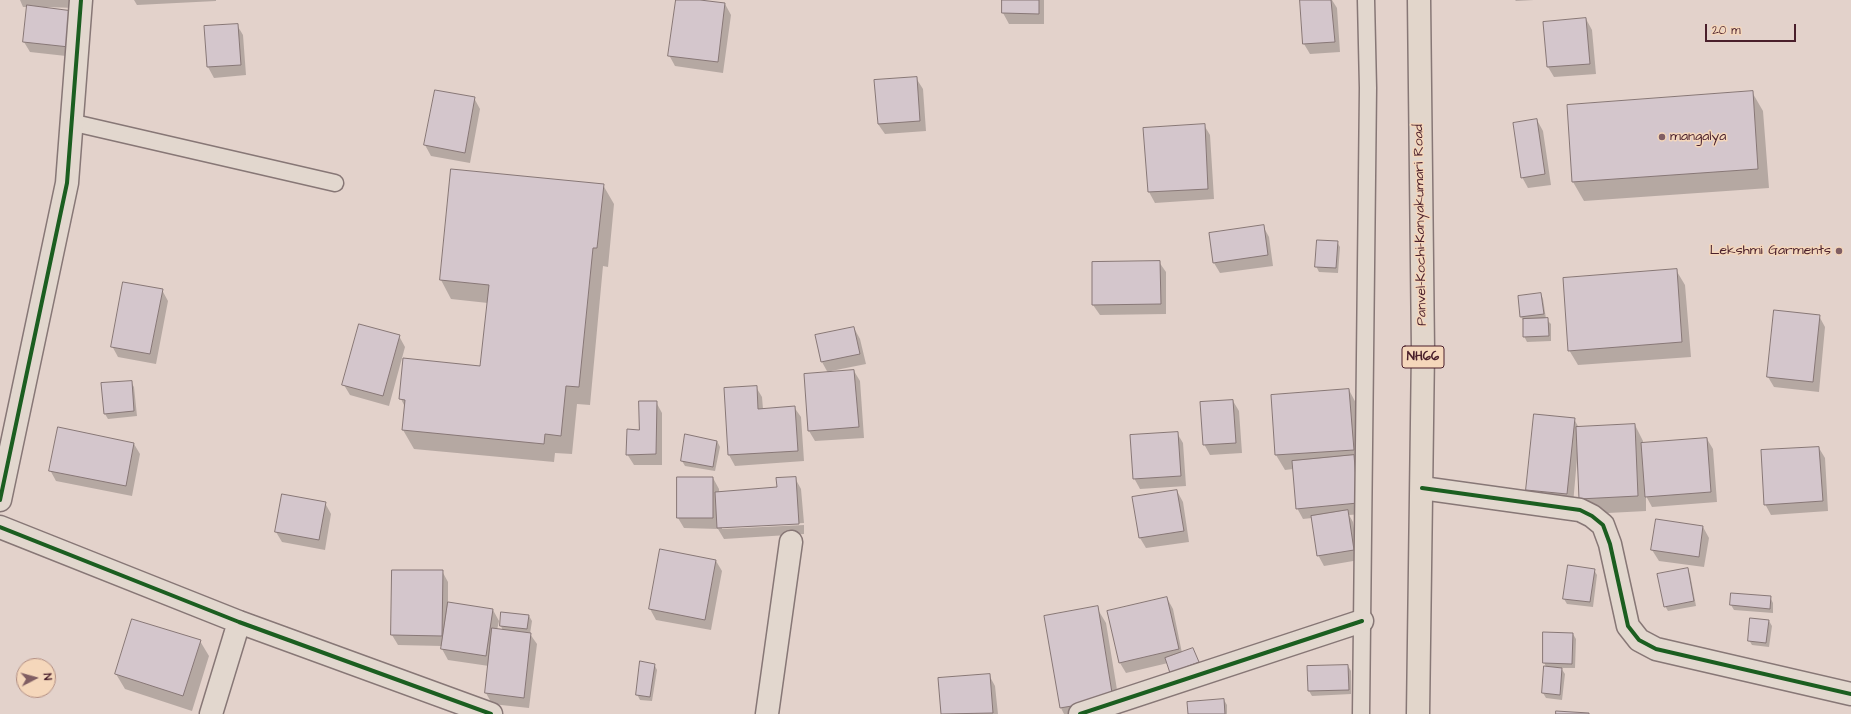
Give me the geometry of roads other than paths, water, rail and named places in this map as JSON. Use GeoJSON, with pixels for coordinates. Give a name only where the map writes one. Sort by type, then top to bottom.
{"type":"FeatureCollection","features":[{"type":"Feature","properties":{"kind":"highway","name":"Panvel-Kochi-Kanyakumari Road"},"geometry":{"type":"LineString","coordinates":[[1418,714],[1423,350],[1419,0]]}},
{"type":"Feature","properties":{"kind":"street"},"geometry":{"type":"LineString","coordinates":[[0,500],[67,183],[70,122],[80,0]]}},
{"type":"Feature","properties":{"kind":"street"},"geometry":{"type":"LineString","coordinates":[[1422,488],[1580,510],[1592,516],[1603,525],[1610,544],[1628,626],[1639,640],[1656,649],[1851,694]]}},
{"type":"Feature","properties":{"kind":"street"},"geometry":{"type":"LineString","coordinates":[[0,527],[239,622],[491,714]]}},
{"type":"Feature","properties":{"kind":"street"},"geometry":{"type":"LineString","coordinates":[[767,714],[791,542]]}},
{"type":"Feature","properties":{"kind":"street"},"geometry":{"type":"LineString","coordinates":[[1080,714],[1362,621]]}},
{"type":"Feature","properties":{"kind":"street"},"geometry":{"type":"LineString","coordinates":[[211,714],[239,622]]}},
{"type":"Feature","properties":{"kind":"lane"},"geometry":{"type":"LineString","coordinates":[[1361,714],[1368,88],[1366,0]]}},
{"type":"Feature","properties":{"kind":"lane"},"geometry":{"type":"LineString","coordinates":[[70,122],[335,183]]}},
{"type":"Feature","properties":{"kind":"place","name":"mangalya"},"geometry":{"type":"Point","coordinates":[1662,137]}},
{"type":"Feature","properties":{"kind":"place","name":"Lekshmi Garments"},"geometry":{"type":"Point","coordinates":[1839,251]}}]}
